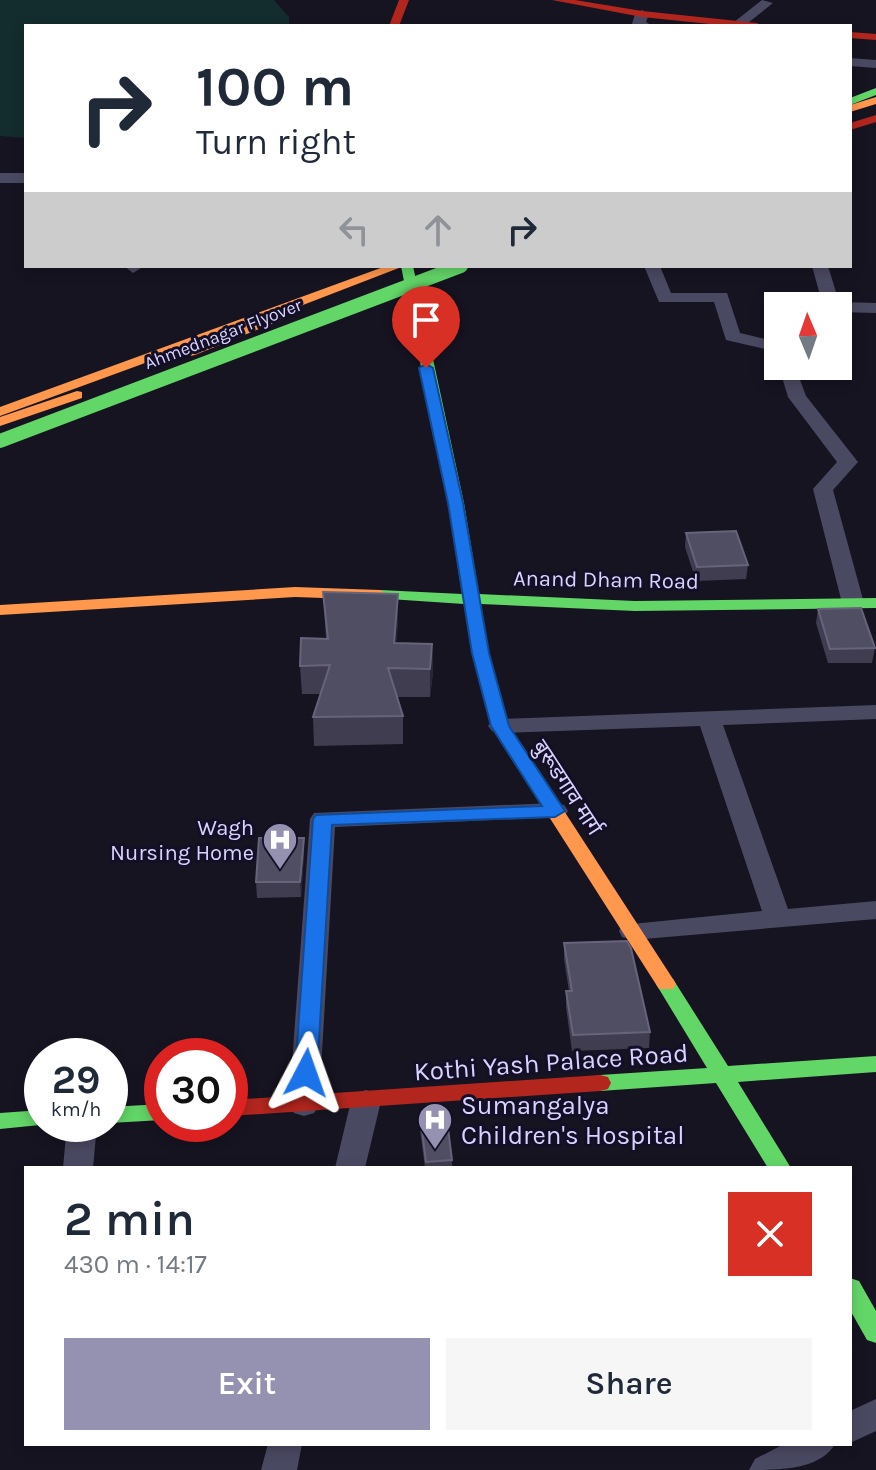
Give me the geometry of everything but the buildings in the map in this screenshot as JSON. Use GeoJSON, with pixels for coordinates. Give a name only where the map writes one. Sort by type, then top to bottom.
{"type":"FeatureCollection","features":[{"type":"Feature","properties":{"kind":"main road"},"geometry":{"type":"LineString","coordinates":[[395,24],[404,0]]}},
{"type":"Feature","properties":{"kind":"main road"},"geometry":{"type":"LineString","coordinates":[[557,0],[644,20],[724,24]]}},
{"type":"Feature","properties":{"kind":"main road"},"geometry":{"type":"LineString","coordinates":[[852,35],[876,37]]}},
{"type":"Feature","properties":{"kind":"main road"},"geometry":{"type":"LineString","coordinates":[[852,102],[876,91]]}},
{"type":"Feature","properties":{"kind":"main road"},"geometry":{"type":"LineString","coordinates":[[852,102],[876,100]]}},
{"type":"Feature","properties":{"kind":"main road"},"geometry":{"type":"LineString","coordinates":[[852,123],[876,115]]}},
{"type":"Feature","properties":{"kind":"main road"},"geometry":{"type":"LineString","coordinates":[[0,412],[393,268]]}},
{"type":"Feature","properties":{"kind":"main road","name":"बुरूडगाव मार्ग"},"geometry":{"type":"LineString","coordinates":[[407,268],[456,503],[480,653],[500,726],[725,1075],[779,1166]]}},
{"type":"Feature","properties":{"kind":"main road","name":"Ahmednagar Flyover"},"geometry":{"type":"LineString","coordinates":[[0,422],[415,268]]}},
{"type":"Feature","properties":{"kind":"main road","name":"Ahmednagar Flyover"},"geometry":{"type":"LineString","coordinates":[[0,441],[456,268]]}},
{"type":"Feature","properties":{"kind":"main road"},"geometry":{"type":"LineString","coordinates":[[0,448],[476,268]]}},
{"type":"Feature","properties":{"kind":"main road","name":"Anand Dham Road"},"geometry":{"type":"LineString","coordinates":[[0,610],[295,592],[635,606],[876,603]]}},
{"type":"Feature","properties":{"kind":"main road","name":"Kothi Yash Palace Road"},"geometry":{"type":"LineString","coordinates":[[248,1107],[876,1064]]}},
{"type":"Feature","properties":{"kind":"main road"},"geometry":{"type":"LineString","coordinates":[[0,1121],[24,1119]]}},
{"type":"Feature","properties":{"kind":"main road"},"geometry":{"type":"LineString","coordinates":[[853,1298],[876,1333]]}},
{"type":"Feature","properties":{"kind":"street"},"geometry":{"type":"LineString","coordinates":[[745,24],[767,3]]}},
{"type":"Feature","properties":{"kind":"street"},"geometry":{"type":"LineString","coordinates":[[852,62],[876,64]]}},
{"type":"Feature","properties":{"kind":"street"},"geometry":{"type":"LineString","coordinates":[[0,178],[24,178]]}},
{"type":"Feature","properties":{"kind":"street"},"geometry":{"type":"LineString","coordinates":[[653,268],[665,298],[721,297],[732,336],[764,344]]}},
{"type":"Feature","properties":{"kind":"street"},"geometry":{"type":"LineString","coordinates":[[821,268],[830,292]]}},
{"type":"Feature","properties":{"kind":"street"},"geometry":{"type":"LineString","coordinates":[[852,307],[876,308]]}},
{"type":"Feature","properties":{"kind":"street"},"geometry":{"type":"LineString","coordinates":[[791,380],[797,397],[848,462],[823,489],[853,603]]}},
{"type":"Feature","properties":{"kind":"street"},"geometry":{"type":"LineString","coordinates":[[500,726],[876,712]]}},
{"type":"Feature","properties":{"kind":"street"},"geometry":{"type":"LineString","coordinates":[[709,718],[778,919]]}},
{"type":"Feature","properties":{"kind":"street"},"geometry":{"type":"LineString","coordinates":[[304,1105],[323,819],[555,811]]}},
{"type":"Feature","properties":{"kind":"street"},"geometry":{"type":"LineString","coordinates":[[632,931],[876,910]]}},
{"type":"Feature","properties":{"kind":"street"},"geometry":{"type":"LineString","coordinates":[[350,1166],[366,1101]]}},
{"type":"Feature","properties":{"kind":"street"},"geometry":{"type":"LineString","coordinates":[[78,1166],[80,1142]]}},
{"type":"Feature","properties":{"kind":"street"},"geometry":{"type":"LineString","coordinates":[[852,1427],[876,1414]]}},
{"type":"Feature","properties":{"kind":"street"},"geometry":{"type":"LineString","coordinates":[[279,1470],[285,1446]]}},
{"type":"Feature","properties":{"kind":"street"},"geometry":{"type":"LineString","coordinates":[[767,1470],[814,1446]]}},
{"type":"Feature","properties":{"kind":"green space"},"geometry":{"type":"Polygon","coordinates":[[[0,0],[274,0],[289,17],[289,24],[24,24],[24,138],[0,136],[0,0]]]}},
{"type":"Feature","properties":{"kind":"traffic: fast"},"geometry":{"type":"LineString","coordinates":[[852,101],[876,91]]}},
{"type":"Feature","properties":{"kind":"traffic: fast"},"geometry":{"type":"LineString","coordinates":[[407,268],[456,503],[479,646]]}},
{"type":"Feature","properties":{"kind":"traffic: fast"},"geometry":{"type":"LineString","coordinates":[[0,441],[456,268]]}},
{"type":"Feature","properties":{"kind":"traffic: fast"},"geometry":{"type":"LineString","coordinates":[[380,595],[635,606],[876,603]]}},
{"type":"Feature","properties":{"kind":"traffic: fast"},"geometry":{"type":"LineString","coordinates":[[666,984],[779,1166]]}},
{"type":"Feature","properties":{"kind":"traffic: fast"},"geometry":{"type":"LineString","coordinates":[[600,1083],[876,1064]]}},
{"type":"Feature","properties":{"kind":"traffic: fast"},"geometry":{"type":"LineString","coordinates":[[128,1114],[144,1113]]}},
{"type":"Feature","properties":{"kind":"traffic: fast"},"geometry":{"type":"LineString","coordinates":[[0,1121],[24,1119]]}},
{"type":"Feature","properties":{"kind":"traffic: fast"},"geometry":{"type":"LineString","coordinates":[[852,1291],[876,1333]]}},
{"type":"Feature","properties":{"kind":"traffic: slow"},"geometry":{"type":"LineString","coordinates":[[852,108],[876,100]]}},
{"type":"Feature","properties":{"kind":"traffic: slow"},"geometry":{"type":"LineString","coordinates":[[0,412],[393,268]]}},
{"type":"Feature","properties":{"kind":"traffic: slow"},"geometry":{"type":"LineString","coordinates":[[190,352],[274,318]]}},
{"type":"Feature","properties":{"kind":"traffic: slow"},"geometry":{"type":"LineString","coordinates":[[0,422],[77,395]]}},
{"type":"Feature","properties":{"kind":"traffic: slow"},"geometry":{"type":"LineString","coordinates":[[0,610],[295,592],[380,595]]}},
{"type":"Feature","properties":{"kind":"traffic: slow"},"geometry":{"type":"LineString","coordinates":[[479,646],[500,726],[666,984]]}},
{"type":"Feature","properties":{"kind":"traffic: jam"},"geometry":{"type":"LineString","coordinates":[[395,24],[404,0]]}},
{"type":"Feature","properties":{"kind":"traffic: jam"},"geometry":{"type":"LineString","coordinates":[[557,0],[642,14],[738,24]]}},
{"type":"Feature","properties":{"kind":"traffic: jam"},"geometry":{"type":"LineString","coordinates":[[852,35],[876,37]]}},
{"type":"Feature","properties":{"kind":"traffic: jam"},"geometry":{"type":"LineString","coordinates":[[852,126],[876,118]]}},
{"type":"Feature","properties":{"kind":"traffic: jam"},"geometry":{"type":"LineString","coordinates":[[248,1107],[600,1083]]}},
{"type":"Feature","properties":{"kind":"place","name":"Wagh Nursing Home"},"geometry":{"type":"Point","coordinates":[280,871]}},
{"type":"Feature","properties":{"kind":"place","name":"Sumangalya Children's Hospital"},"geometry":{"type":"Point","coordinates":[435,1151]}},
{"type":"Feature","properties":{"kind":"route"},"geometry":{"type":"LineString","coordinates":[[306,1073],[323,819],[555,811],[500,726],[480,653],[456,503],[426,368]]}}]}
